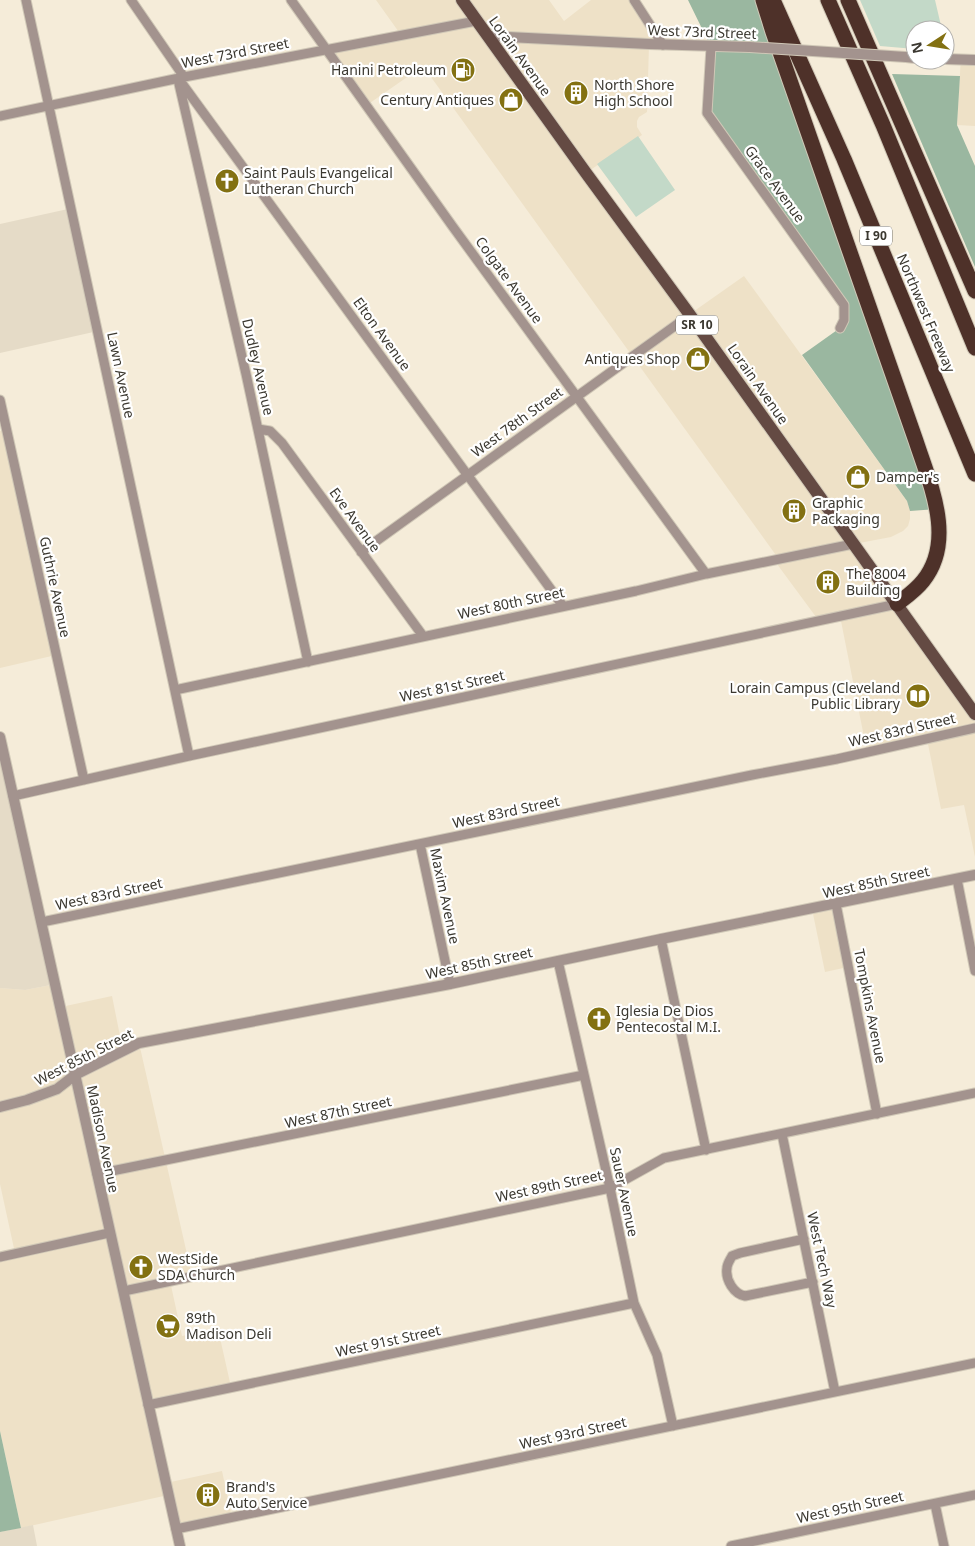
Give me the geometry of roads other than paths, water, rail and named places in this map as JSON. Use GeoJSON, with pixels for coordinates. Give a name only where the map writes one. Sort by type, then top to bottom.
{"type":"FeatureCollection","features":[{"type":"Feature","properties":{"kind":"highway"},"geometry":{"type":"LineString","coordinates":[[763,0],[916,441],[937,509],[940,534],[938,552],[933,565],[915,590],[897,604]]}},
{"type":"Feature","properties":{"kind":"highway","name":"Northwest Freeway"},"geometry":{"type":"LineString","coordinates":[[773,0],[844,159],[975,474]]}},
{"type":"Feature","properties":{"kind":"highway"},"geometry":{"type":"LineString","coordinates":[[828,0],[883,125],[975,348]]}},
{"type":"Feature","properties":{"kind":"highway"},"geometry":{"type":"LineString","coordinates":[[848,0],[975,291]]}},
{"type":"Feature","properties":{"kind":"main road","name":"Lorain Avenue"},"geometry":{"type":"LineString","coordinates":[[462,0],[975,714]]}},
{"type":"Feature","properties":{"kind":"street","name":"Lawn Avenue"},"geometry":{"type":"LineString","coordinates":[[26,0],[189,756]]}},
{"type":"Feature","properties":{"kind":"street","name":"Elton Avenue"},"geometry":{"type":"LineString","coordinates":[[131,0],[181,78],[563,606]]}},
{"type":"Feature","properties":{"kind":"street","name":"Colgate Avenue"},"geometry":{"type":"LineString","coordinates":[[291,0],[706,574]]}},
{"type":"Feature","properties":{"kind":"street"},"geometry":{"type":"LineString","coordinates":[[634,0],[663,45]]}},
{"type":"Feature","properties":{"kind":"street","name":"West 73rd Street"},"geometry":{"type":"LineString","coordinates":[[0,116],[326,49],[476,21]]}},
{"type":"Feature","properties":{"kind":"street","name":"West 73rd Street"},"geometry":{"type":"LineString","coordinates":[[488,36],[750,48],[905,58]]}},
{"type":"Feature","properties":{"kind":"street","name":"Grace Avenue"},"geometry":{"type":"LineString","coordinates":[[711,47],[707,113],[844,305],[844,320],[840,328]]}},
{"type":"Feature","properties":{"kind":"street"},"geometry":{"type":"LineString","coordinates":[[955,59],[975,60]]}},
{"type":"Feature","properties":{"kind":"street","name":"Dudley Avenue"},"geometry":{"type":"LineString","coordinates":[[181,78],[308,662]]}},
{"type":"Feature","properties":{"kind":"street","name":"West 78th Street"},"geometry":{"type":"LineString","coordinates":[[361,552],[690,315]]}},
{"type":"Feature","properties":{"kind":"street","name":"Guthrie Avenue"},"geometry":{"type":"LineString","coordinates":[[0,400],[84,780]]}},
{"type":"Feature","properties":{"kind":"street","name":"Eve Avenue"},"geometry":{"type":"LineString","coordinates":[[258,429],[270,431],[282,443],[423,636]]}},
{"type":"Feature","properties":{"kind":"street","name":"West 80th Street"},"geometry":{"type":"LineString","coordinates":[[175,690],[706,574],[853,544]]}},
{"type":"Feature","properties":{"kind":"street","name":"West 81st Street"},"geometry":{"type":"LineString","coordinates":[[13,796],[189,756],[897,604]]}},
{"type":"Feature","properties":{"kind":"street","name":"West 83rd Street"},"geometry":{"type":"LineString","coordinates":[[42,922],[837,759],[975,728]]}},
{"type":"Feature","properties":{"kind":"street","name":"Madison Avenue"},"geometry":{"type":"LineString","coordinates":[[0,737],[180,1546]]}},
{"type":"Feature","properties":{"kind":"street","name":"Maxim Avenue"},"geometry":{"type":"LineString","coordinates":[[420,844],[450,984]]}},
{"type":"Feature","properties":{"kind":"street","name":"West 85th Street"},"geometry":{"type":"LineString","coordinates":[[0,1106],[27,1100],[57,1089],[75,1075],[139,1043],[450,984],[661,939],[975,876]]}},
{"type":"Feature","properties":{"kind":"street"},"geometry":{"type":"LineString","coordinates":[[957,879],[975,971]]}},
{"type":"Feature","properties":{"kind":"street","name":"Tompkins Avenue"},"geometry":{"type":"LineString","coordinates":[[836,904],[878,1114]]}},
{"type":"Feature","properties":{"kind":"street"},"geometry":{"type":"LineString","coordinates":[[661,939],[706,1150]]}},
{"type":"Feature","properties":{"kind":"street","name":"Sauer Avenue"},"geometry":{"type":"LineString","coordinates":[[558,961],[610,1188],[634,1304],[657,1354],[673,1426]]}},
{"type":"Feature","properties":{"kind":"street","name":"West 87th Street"},"geometry":{"type":"LineString","coordinates":[[97,1174],[584,1075]]}},
{"type":"Feature","properties":{"kind":"street","name":"West 89th Street"},"geometry":{"type":"LineString","coordinates":[[124,1291],[610,1188],[664,1158],[975,1093]]}},
{"type":"Feature","properties":{"kind":"street","name":"West Tech Way"},"geometry":{"type":"LineString","coordinates":[[782,1134],[835,1392]]}},
{"type":"Feature","properties":{"kind":"street"},"geometry":{"type":"LineString","coordinates":[[0,1257],[109,1233]]}},
{"type":"Feature","properties":{"kind":"street"},"geometry":{"type":"LineString","coordinates":[[804,1239],[732,1256],[727,1268],[728,1278],[732,1288],[740,1295],[746,1296],[813,1282]]}},
{"type":"Feature","properties":{"kind":"street","name":"West 91st Street"},"geometry":{"type":"LineString","coordinates":[[148,1405],[634,1304]]}},
{"type":"Feature","properties":{"kind":"street","name":"West 93rd Street"},"geometry":{"type":"LineString","coordinates":[[176,1529],[975,1363]]}},
{"type":"Feature","properties":{"kind":"street","name":"West 95th Street"},"geometry":{"type":"LineString","coordinates":[[731,1546],[975,1496]]}},
{"type":"Feature","properties":{"kind":"street"},"geometry":{"type":"LineString","coordinates":[[935,1504],[944,1546]]}},
{"type":"Feature","properties":{"kind":"place","name":"Hanini Petroleum"},"geometry":{"type":"Point","coordinates":[463,70]}},
{"type":"Feature","properties":{"kind":"place","name":"North Shore High School"},"geometry":{"type":"Point","coordinates":[576,93]}},
{"type":"Feature","properties":{"kind":"place","name":"Century Antiques"},"geometry":{"type":"Point","coordinates":[511,100]}},
{"type":"Feature","properties":{"kind":"place","name":"Saint Pauls Evangelical Lutheran Church"},"geometry":{"type":"Point","coordinates":[227,181]}},
{"type":"Feature","properties":{"kind":"place","name":"Antiques Shop"},"geometry":{"type":"Point","coordinates":[698,359]}},
{"type":"Feature","properties":{"kind":"place","name":"Damper's"},"geometry":{"type":"Point","coordinates":[858,477]}},
{"type":"Feature","properties":{"kind":"place","name":"Graphic Packaging"},"geometry":{"type":"Point","coordinates":[794,511]}},
{"type":"Feature","properties":{"kind":"place","name":"The 8004 Building"},"geometry":{"type":"Point","coordinates":[828,582]}},
{"type":"Feature","properties":{"kind":"place","name":"Lorain Campus (Cleveland Public Library"},"geometry":{"type":"Point","coordinates":[918,696]}},
{"type":"Feature","properties":{"kind":"place","name":"Iglesia De Dios Pentecostal M.I."},"geometry":{"type":"Point","coordinates":[599,1019]}},
{"type":"Feature","properties":{"kind":"place","name":"WestSide SDA Church"},"geometry":{"type":"Point","coordinates":[141,1267]}},
{"type":"Feature","properties":{"kind":"place","name":"89th Madison Deli"},"geometry":{"type":"Point","coordinates":[168,1326]}},
{"type":"Feature","properties":{"kind":"place","name":"Brand's Auto Service"},"geometry":{"type":"Point","coordinates":[208,1495]}}]}
